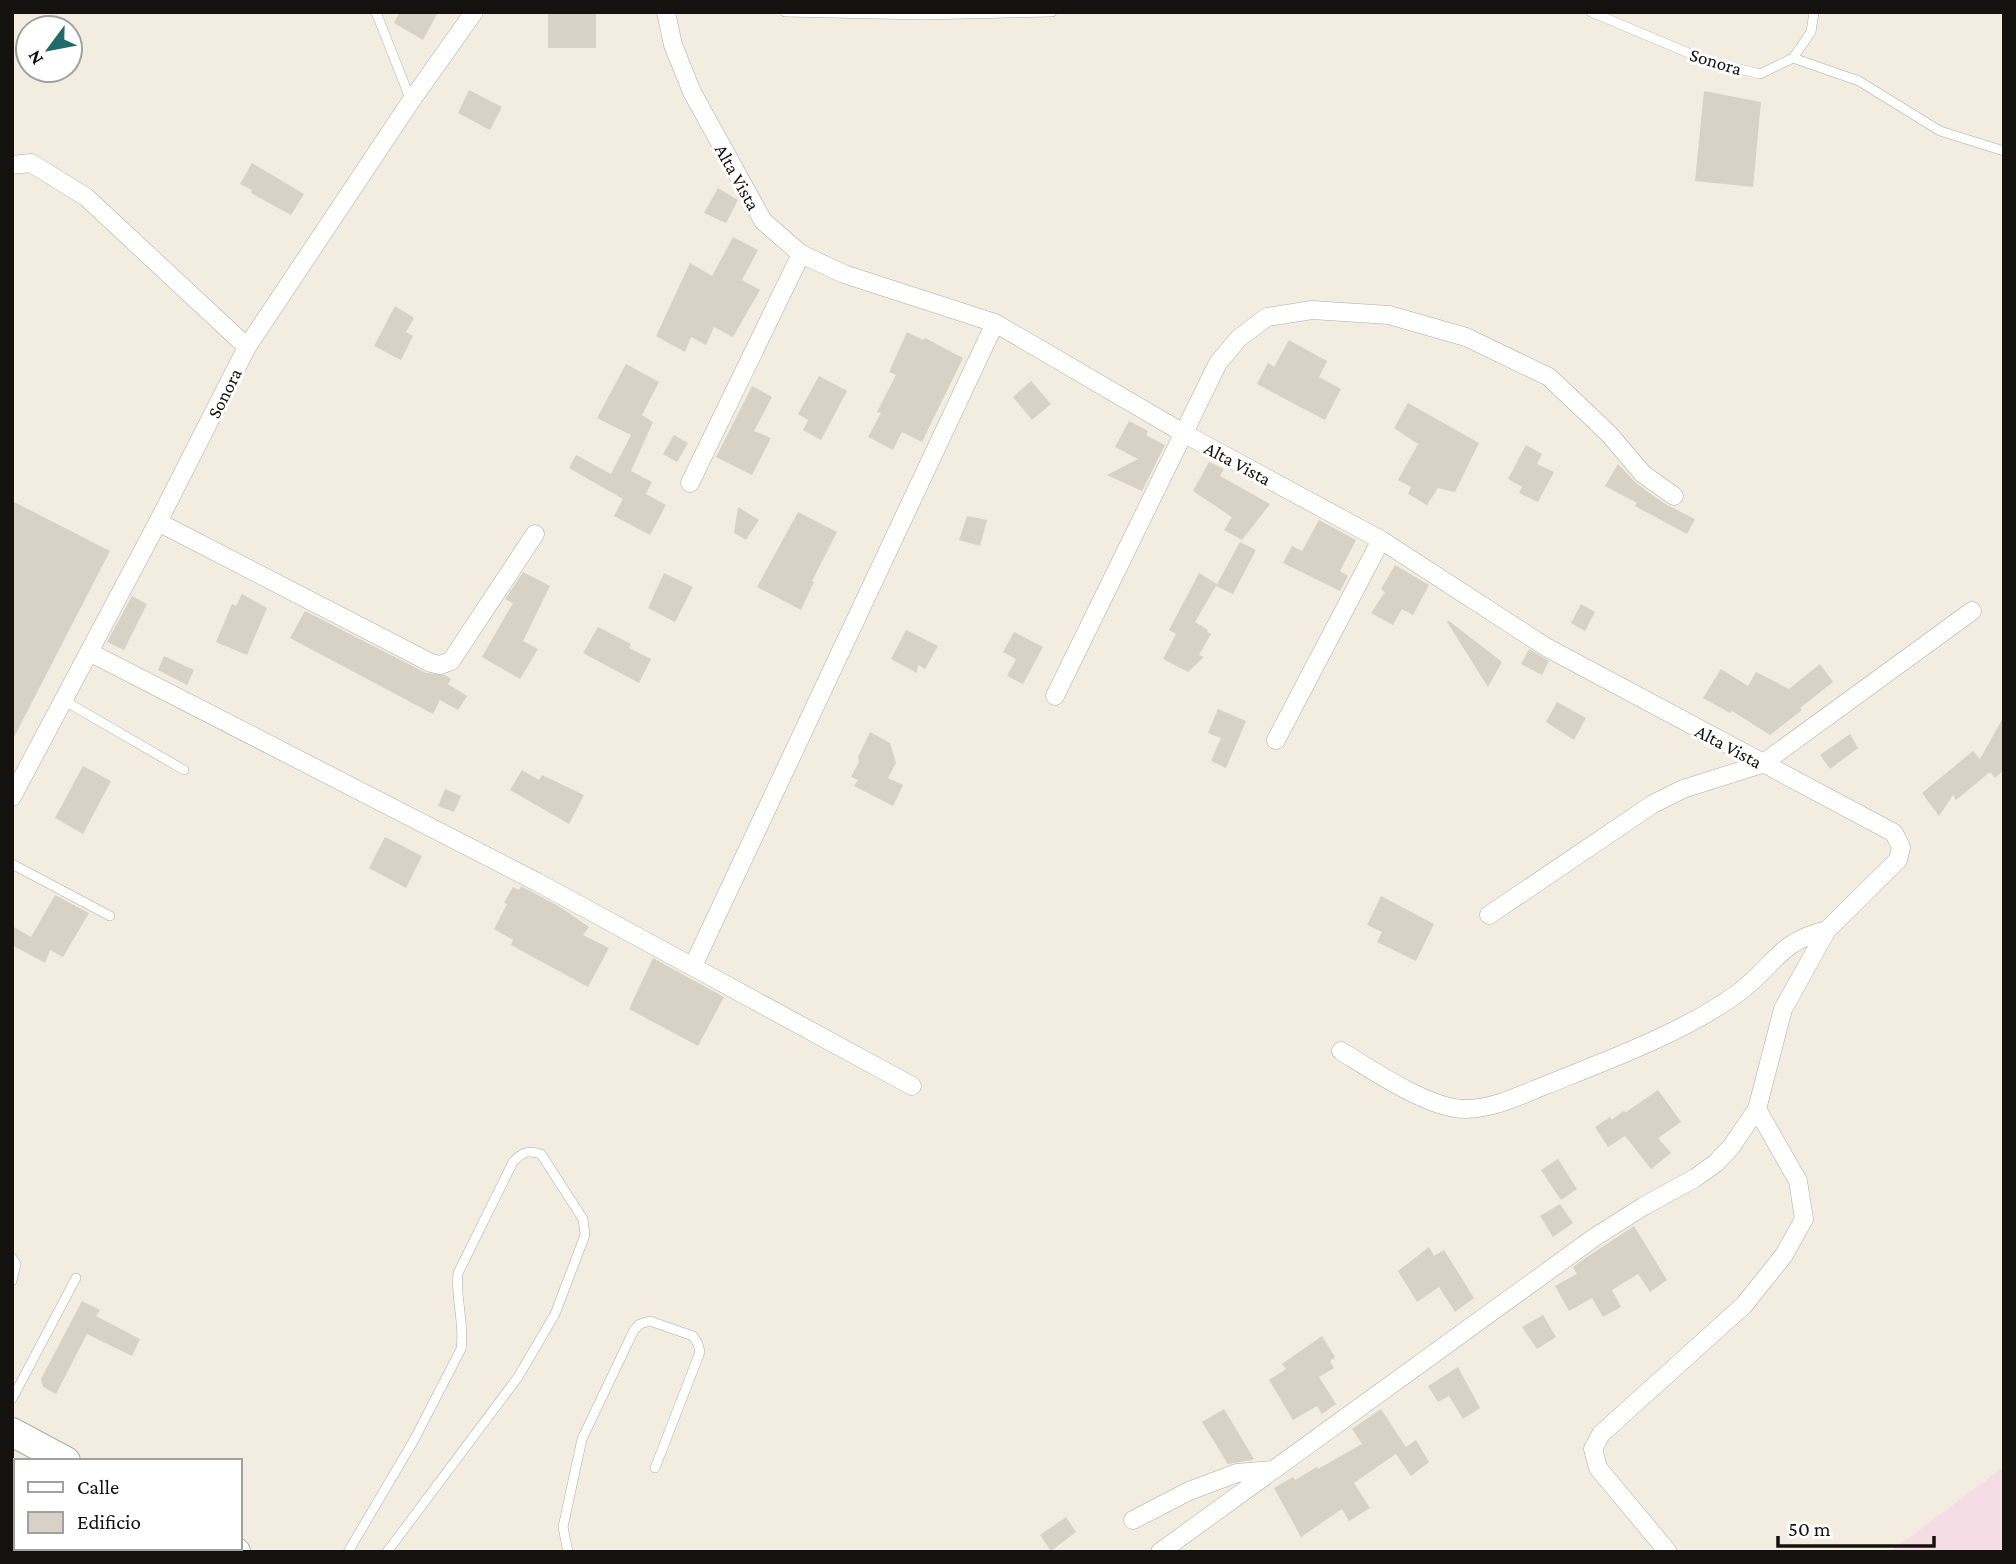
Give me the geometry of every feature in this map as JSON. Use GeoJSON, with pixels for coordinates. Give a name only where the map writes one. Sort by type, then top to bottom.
{"type":"FeatureCollection","features":[{"type":"Feature","properties":{"kind":"main road"},"geometry":{"type":"LineString","coordinates":[[12,1432],[62,1459]]}},
{"type":"Feature","properties":{"kind":"street","name":"Sonora"},"geometry":{"type":"LineString","coordinates":[[12,797],[158,522],[247,347],[411,101],[474,12]]}},
{"type":"Feature","properties":{"kind":"street","name":"Alta Vista"},"geometry":{"type":"LineString","coordinates":[[666,12],[673,45],[692,92],[763,221],[801,254],[844,274],[996,323],[1185,434],[1381,540],[1546,647],[1894,833],[1900,847],[1898,860],[1828,930]]}},
{"type":"Feature","properties":{"kind":"street"},"geometry":{"type":"LineString","coordinates":[[12,165],[31,163],[86,197],[247,347]]}},
{"type":"Feature","properties":{"kind":"street"},"geometry":{"type":"LineString","coordinates":[[690,483],[801,254]]}},
{"type":"Feature","properties":{"kind":"street"},"geometry":{"type":"LineString","coordinates":[[1055,696],[1218,363],[1239,338],[1267,317],[1312,310],[1390,315],[1466,337],[1549,377],[1609,434],[1643,474],[1674,496]]}},
{"type":"Feature","properties":{"kind":"street"},"geometry":{"type":"LineString","coordinates":[[693,966],[996,323]]}},
{"type":"Feature","properties":{"kind":"street"},"geometry":{"type":"LineString","coordinates":[[158,522],[430,663],[440,665],[451,661],[535,534]]}},
{"type":"Feature","properties":{"kind":"street"},"geometry":{"type":"LineString","coordinates":[[1276,740],[1381,540]]}},
{"type":"Feature","properties":{"kind":"street"},"geometry":{"type":"LineString","coordinates":[[1489,915],[1653,804],[1683,789],[1762,764],[1972,611]]}},
{"type":"Feature","properties":{"kind":"street"},"geometry":{"type":"LineString","coordinates":[[89,652],[537,882],[912,1086]]}},
{"type":"Feature","properties":{"kind":"street"},"geometry":{"type":"LineString","coordinates":[[1340,1051],[1411,1092],[1442,1105],[1465,1109],[1500,1103],[1590,1068],[1689,1023],[1739,992],[1786,947],[1806,935],[1828,930]]}},
{"type":"Feature","properties":{"kind":"street"},"geometry":{"type":"LineString","coordinates":[[1160,1552],[1595,1237],[1706,1170],[1731,1147],[1757,1110],[1783,1009],[1828,930]]}},
{"type":"Feature","properties":{"kind":"street"},"geometry":{"type":"LineString","coordinates":[[1668,1552],[1598,1468],[1593,1449],[1601,1434],[1744,1305],[1784,1255],[1804,1219],[1798,1181],[1757,1110]]}},
{"type":"Feature","properties":{"kind":"street"},"geometry":{"type":"LineString","coordinates":[[1133,1520],[1189,1491],[1237,1473],[1273,1470]]}},
{"type":"Feature","properties":{"kind":"lane"},"geometry":{"type":"LineString","coordinates":[[376,12],[411,101]]}},
{"type":"Feature","properties":{"kind":"lane"},"geometry":{"type":"LineString","coordinates":[[785,12],[922,15],[1052,12]]}},
{"type":"Feature","properties":{"kind":"lane","name":"Sonora"},"geometry":{"type":"LineString","coordinates":[[1591,12],[1710,62],[1759,74],[1793,58]]}},
{"type":"Feature","properties":{"kind":"lane"},"geometry":{"type":"LineString","coordinates":[[1814,12],[1811,32],[1793,58],[1859,80],[1940,131],[2004,151]]}},
{"type":"Feature","properties":{"kind":"lane"},"geometry":{"type":"LineString","coordinates":[[63,700],[184,770]]}},
{"type":"Feature","properties":{"kind":"lane"},"geometry":{"type":"LineString","coordinates":[[12,863],[110,916]]}},
{"type":"Feature","properties":{"kind":"lane"},"geometry":{"type":"LineString","coordinates":[[348,1552],[414,1440],[461,1349],[463,1337],[456,1284],[458,1273],[513,1162],[520,1153],[532,1151],[541,1154],[583,1219],[585,1235],[581,1247],[555,1314],[518,1377],[387,1552]]}},
{"type":"Feature","properties":{"kind":"lane"},"geometry":{"type":"LineString","coordinates":[[12,1258],[16,1264],[12,1281]]}},
{"type":"Feature","properties":{"kind":"lane"},"geometry":{"type":"LineString","coordinates":[[12,1399],[76,1278]]}},
{"type":"Feature","properties":{"kind":"lane"},"geometry":{"type":"LineString","coordinates":[[568,1552],[563,1527],[582,1439],[634,1330],[640,1324],[650,1321],[693,1336],[700,1352],[655,1468]]}},
{"type":"Feature","properties":{"kind":"shaded area"},"geometry":{"type":"Polygon","coordinates":[[[2004,1467],[2004,1552],[1890,1552],[2004,1467]]]}},
{"type":"Feature","properties":{"kind":"building"},"geometry":{"type":"Polygon","coordinates":[[[400,12],[438,12],[423,40],[394,23],[400,12]]]}},
{"type":"Feature","properties":{"kind":"building"},"geometry":{"type":"Polygon","coordinates":[[[548,13],[596,13],[596,48],[548,48],[548,13]]]}},
{"type":"Feature","properties":{"kind":"building"},"geometry":{"type":"Polygon","coordinates":[[[469,90],[502,107],[490,130],[458,113],[469,90]]]}},
{"type":"Feature","properties":{"kind":"building"},"geometry":{"type":"Polygon","coordinates":[[[1704,91],[1761,102],[1753,187],[1695,181],[1704,91]]]}},
{"type":"Feature","properties":{"kind":"building"},"geometry":{"type":"Polygon","coordinates":[[[252,163],[304,194],[291,215],[240,184],[252,163]]]}},
{"type":"Feature","properties":{"kind":"building"},"geometry":{"type":"Polygon","coordinates":[[[718,188],[738,200],[726,223],[704,213],[718,188]]]}},
{"type":"Feature","properties":{"kind":"building"},"geometry":{"type":"Polygon","coordinates":[[[733,237],[758,250],[742,280],[760,290],[733,337],[714,327],[706,345],[691,337],[685,352],[656,336],[690,263],[712,276],[733,237]]]}},
{"type":"Feature","properties":{"kind":"building"},"geometry":{"type":"Polygon","coordinates":[[[395,306],[414,318],[406,332],[413,336],[401,360],[374,346],[395,306]]]}},
{"type":"Feature","properties":{"kind":"building"},"geometry":{"type":"Polygon","coordinates":[[[907,332],[923,340],[925,338],[963,358],[922,442],[902,432],[893,450],[868,437],[896,375],[889,372],[907,332]]]}},
{"type":"Feature","properties":{"kind":"building"},"geometry":{"type":"Polygon","coordinates":[[[1289,340],[1327,361],[1319,377],[1341,389],[1325,420],[1257,384],[1268,363],[1274,367],[1289,340]]]}},
{"type":"Feature","properties":{"kind":"building"},"geometry":{"type":"Polygon","coordinates":[[[626,364],[659,382],[642,415],[653,422],[631,471],[652,482],[646,494],[666,505],[650,535],[614,516],[623,499],[569,468],[576,455],[611,474],[631,435],[597,418],[626,364]]]}},
{"type":"Feature","properties":{"kind":"building"},"geometry":{"type":"Polygon","coordinates":[[[819,376],[847,391],[821,440],[803,430],[808,420],[798,414],[819,376]]]}},
{"type":"Feature","properties":{"kind":"building"},"geometry":{"type":"Polygon","coordinates":[[[1031,381],[1051,404],[1032,420],[1013,397],[1031,381]]]}},
{"type":"Feature","properties":{"kind":"building"},"geometry":{"type":"Polygon","coordinates":[[[752,386],[772,397],[754,431],[771,438],[752,475],[716,457],[752,386]]]}},
{"type":"Feature","properties":{"kind":"building"},"geometry":{"type":"Polygon","coordinates":[[[1408,403],[1479,443],[1455,492],[1438,488],[1427,505],[1408,494],[1411,487],[1398,480],[1418,444],[1394,428],[1408,403]]]}},
{"type":"Feature","properties":{"kind":"building"},"geometry":{"type":"Polygon","coordinates":[[[1129,421],[1148,431],[1146,435],[1165,445],[1142,491],[1107,475],[1138,459],[1115,447],[1129,421]]]}},
{"type":"Feature","properties":{"kind":"building"},"geometry":{"type":"Polygon","coordinates":[[[674,435],[688,443],[677,462],[663,454],[674,435]]]}},
{"type":"Feature","properties":{"kind":"building"},"geometry":{"type":"Polygon","coordinates":[[[1526,445],[1542,454],[1537,464],[1554,472],[1538,502],[1519,493],[1522,487],[1508,479],[1526,445]]]}},
{"type":"Feature","properties":{"kind":"building"},"geometry":{"type":"Polygon","coordinates":[[[1209,462],[1224,469],[1220,476],[1270,504],[1242,540],[1224,530],[1232,517],[1193,491],[1209,462]]]}},
{"type":"Feature","properties":{"kind":"building"},"geometry":{"type":"Polygon","coordinates":[[[1618,464],[1652,495],[1695,519],[1687,534],[1635,506],[1637,503],[1605,486],[1618,464]]]}},
{"type":"Feature","properties":{"kind":"building"},"geometry":{"type":"Polygon","coordinates":[[[12,501],[110,551],[12,741],[12,501]]]}},
{"type":"Feature","properties":{"kind":"building"},"geometry":{"type":"Polygon","coordinates":[[[738,507],[759,520],[746,540],[734,533],[738,507]]]}},
{"type":"Feature","properties":{"kind":"building"},"geometry":{"type":"Polygon","coordinates":[[[798,512],[837,532],[812,581],[814,582],[801,610],[757,587],[798,512]]]}},
{"type":"Feature","properties":{"kind":"building"},"geometry":{"type":"Polygon","coordinates":[[[967,516],[987,520],[980,546],[959,540],[967,516]]]}},
{"type":"Feature","properties":{"kind":"building"},"geometry":{"type":"Polygon","coordinates":[[[1319,520],[1356,540],[1340,571],[1348,576],[1340,591],[1283,563],[1292,546],[1302,551],[1319,520]]]}},
{"type":"Feature","properties":{"kind":"building"},"geometry":{"type":"Polygon","coordinates":[[[1240,542],[1256,550],[1233,594],[1216,586],[1240,542]]]}},
{"type":"Feature","properties":{"kind":"building"},"geometry":{"type":"Polygon","coordinates":[[[1395,565],[1429,585],[1413,615],[1402,609],[1393,625],[1371,613],[1385,592],[1381,589],[1395,565]]]}},
{"type":"Feature","properties":{"kind":"building"},"geometry":{"type":"Polygon","coordinates":[[[523,572],[550,586],[523,641],[538,649],[520,679],[482,657],[513,603],[505,599],[523,572]]]}},
{"type":"Feature","properties":{"kind":"building"},"geometry":{"type":"Polygon","coordinates":[[[664,573],[693,587],[675,622],[648,608],[664,573]]]}},
{"type":"Feature","properties":{"kind":"building"},"geometry":{"type":"Polygon","coordinates":[[[1199,573],[1217,584],[1195,622],[1211,634],[1199,655],[1204,657],[1188,672],[1163,659],[1176,634],[1169,630],[1199,573]]]}},
{"type":"Feature","properties":{"kind":"building"},"geometry":{"type":"Polygon","coordinates":[[[242,594],[267,608],[247,655],[216,642],[232,604],[236,606],[242,594]]]}},
{"type":"Feature","properties":{"kind":"building"},"geometry":{"type":"Polygon","coordinates":[[[132,596],[147,604],[124,650],[107,642],[132,596]]]}},
{"type":"Feature","properties":{"kind":"building"},"geometry":{"type":"Polygon","coordinates":[[[1581,604],[1595,612],[1585,631],[1571,623],[1581,604]]]}},
{"type":"Feature","properties":{"kind":"building"},"geometry":{"type":"Polygon","coordinates":[[[305,611],[426,673],[445,675],[451,679],[448,684],[467,696],[458,710],[440,700],[433,714],[290,638],[305,611]]]}},
{"type":"Feature","properties":{"kind":"building"},"geometry":{"type":"Polygon","coordinates":[[[1447,622],[1502,662],[1488,687],[1447,622]]]}},
{"type":"Feature","properties":{"kind":"building"},"geometry":{"type":"Polygon","coordinates":[[[598,627],[631,644],[629,648],[651,659],[639,683],[583,653],[598,627]]]}},
{"type":"Feature","properties":{"kind":"building"},"geometry":{"type":"Polygon","coordinates":[[[906,630],[938,646],[925,669],[918,665],[917,673],[891,659],[906,630]]]}},
{"type":"Feature","properties":{"kind":"building"},"geometry":{"type":"Polygon","coordinates":[[[1014,632],[1043,647],[1023,684],[1007,676],[1016,659],[1003,652],[1014,632]]]}},
{"type":"Feature","properties":{"kind":"building"},"geometry":{"type":"Polygon","coordinates":[[[1529,649],[1549,661],[1542,675],[1521,664],[1529,649]]]}},
{"type":"Feature","properties":{"kind":"building"},"geometry":{"type":"Polygon","coordinates":[[[164,656],[194,670],[187,685],[158,670],[164,656]]]}},
{"type":"Feature","properties":{"kind":"building"},"geometry":{"type":"Polygon","coordinates":[[[1820,664],[1833,682],[1770,735],[1732,711],[1730,713],[1703,698],[1721,669],[1748,686],[1756,672],[1789,689],[1820,664]]]}},
{"type":"Feature","properties":{"kind":"building"},"geometry":{"type":"Polygon","coordinates":[[[1557,702],[1586,718],[1574,740],[1546,722],[1557,702]]]}},
{"type":"Feature","properties":{"kind":"building"},"geometry":{"type":"Polygon","coordinates":[[[1218,709],[1246,721],[1226,768],[1211,761],[1221,738],[1208,733],[1218,709]]]}},
{"type":"Feature","properties":{"kind":"building"},"geometry":{"type":"Polygon","coordinates":[[[2004,716],[2004,770],[1995,778],[1990,772],[1956,800],[1953,795],[1939,816],[1922,793],[1973,751],[1980,759],[2004,716]]]}},
{"type":"Feature","properties":{"kind":"building"},"geometry":{"type":"Polygon","coordinates":[[[870,732],[890,743],[896,763],[888,778],[903,785],[893,806],[854,786],[858,780],[851,777],[870,732]]]}},
{"type":"Feature","properties":{"kind":"building"},"geometry":{"type":"Polygon","coordinates":[[[1850,734],[1858,748],[1830,769],[1820,755],[1850,734]]]}},
{"type":"Feature","properties":{"kind":"building"},"geometry":{"type":"Polygon","coordinates":[[[83,766],[111,781],[83,834],[55,818],[83,766]]]}},
{"type":"Feature","properties":{"kind":"building"},"geometry":{"type":"Polygon","coordinates":[[[522,770],[539,780],[542,775],[584,795],[569,824],[510,790],[522,770]]]}},
{"type":"Feature","properties":{"kind":"building"},"geometry":{"type":"Polygon","coordinates":[[[445,789],[461,796],[454,812],[438,806],[445,789]]]}},
{"type":"Feature","properties":{"kind":"building"},"geometry":{"type":"Polygon","coordinates":[[[385,837],[422,856],[406,888],[369,868],[385,837]]]}},
{"type":"Feature","properties":{"kind":"building"},"geometry":{"type":"Polygon","coordinates":[[[521,886],[560,907],[589,927],[583,935],[609,948],[588,987],[511,945],[513,940],[494,929],[513,887],[519,890],[521,886]]]}},
{"type":"Feature","properties":{"kind":"building"},"geometry":{"type":"Polygon","coordinates":[[[55,895],[89,913],[63,957],[50,950],[45,963],[12,945],[12,926],[31,937],[55,895]]]}},
{"type":"Feature","properties":{"kind":"building"},"geometry":{"type":"Polygon","coordinates":[[[1381,896],[1434,924],[1416,961],[1377,942],[1382,932],[1367,925],[1381,896]]]}},
{"type":"Feature","properties":{"kind":"building"},"geometry":{"type":"Polygon","coordinates":[[[653,958],[724,997],[698,1046],[629,1009],[653,958]]]}},
{"type":"Feature","properties":{"kind":"building"},"geometry":{"type":"Polygon","coordinates":[[[1658,1090],[1681,1122],[1658,1138],[1671,1153],[1651,1169],[1625,1136],[1608,1147],[1595,1127],[1610,1117],[1612,1120],[1623,1111],[1626,1112],[1658,1090]]]}},
{"type":"Feature","properties":{"kind":"building"},"geometry":{"type":"Polygon","coordinates":[[[1558,1159],[1577,1189],[1561,1200],[1541,1170],[1558,1159]]]}},
{"type":"Feature","properties":{"kind":"building"},"geometry":{"type":"Polygon","coordinates":[[[1560,1204],[1573,1223],[1553,1237],[1540,1216],[1560,1204]]]}},
{"type":"Feature","properties":{"kind":"building"},"geometry":{"type":"Polygon","coordinates":[[[1634,1226],[1667,1280],[1650,1292],[1638,1274],[1612,1290],[1621,1307],[1603,1317],[1592,1298],[1569,1311],[1555,1286],[1577,1274],[1573,1267],[1634,1226]]]}},
{"type":"Feature","properties":{"kind":"building"},"geometry":{"type":"Polygon","coordinates":[[[1429,1247],[1434,1256],[1444,1250],[1474,1298],[1455,1312],[1439,1287],[1417,1302],[1398,1271],[1429,1247]]]}},
{"type":"Feature","properties":{"kind":"building"},"geometry":{"type":"Polygon","coordinates":[[[82,1301],[100,1310],[96,1316],[140,1339],[132,1356],[87,1334],[56,1394],[43,1387],[41,1379],[82,1301]]]}},
{"type":"Feature","properties":{"kind":"building"},"geometry":{"type":"Polygon","coordinates":[[[1543,1315],[1556,1337],[1537,1349],[1522,1327],[1543,1315]]]}},
{"type":"Feature","properties":{"kind":"building"},"geometry":{"type":"Polygon","coordinates":[[[1322,1336],[1335,1357],[1330,1361],[1334,1368],[1319,1377],[1336,1404],[1322,1414],[1317,1406],[1293,1420],[1269,1380],[1286,1369],[1282,1364],[1322,1336]]]}},
{"type":"Feature","properties":{"kind":"building"},"geometry":{"type":"Polygon","coordinates":[[[1458,1367],[1480,1408],[1463,1419],[1449,1396],[1438,1402],[1428,1386],[1458,1367]]]}},
{"type":"Feature","properties":{"kind":"building"},"geometry":{"type":"Polygon","coordinates":[[[1224,1409],[1254,1459],[1228,1464],[1202,1422],[1224,1409]]]}},
{"type":"Feature","properties":{"kind":"building"},"geometry":{"type":"Polygon","coordinates":[[[1381,1409],[1406,1447],[1416,1440],[1429,1462],[1411,1476],[1396,1454],[1354,1483],[1370,1508],[1349,1521],[1342,1509],[1301,1537],[1274,1488],[1293,1477],[1295,1480],[1317,1467],[1318,1469],[1362,1444],[1352,1429],[1381,1409]]]}},
{"type":"Feature","properties":{"kind":"building"},"geometry":{"type":"Polygon","coordinates":[[[1066,1517],[1076,1532],[1051,1551],[1040,1535],[1066,1517]]]}}]}
